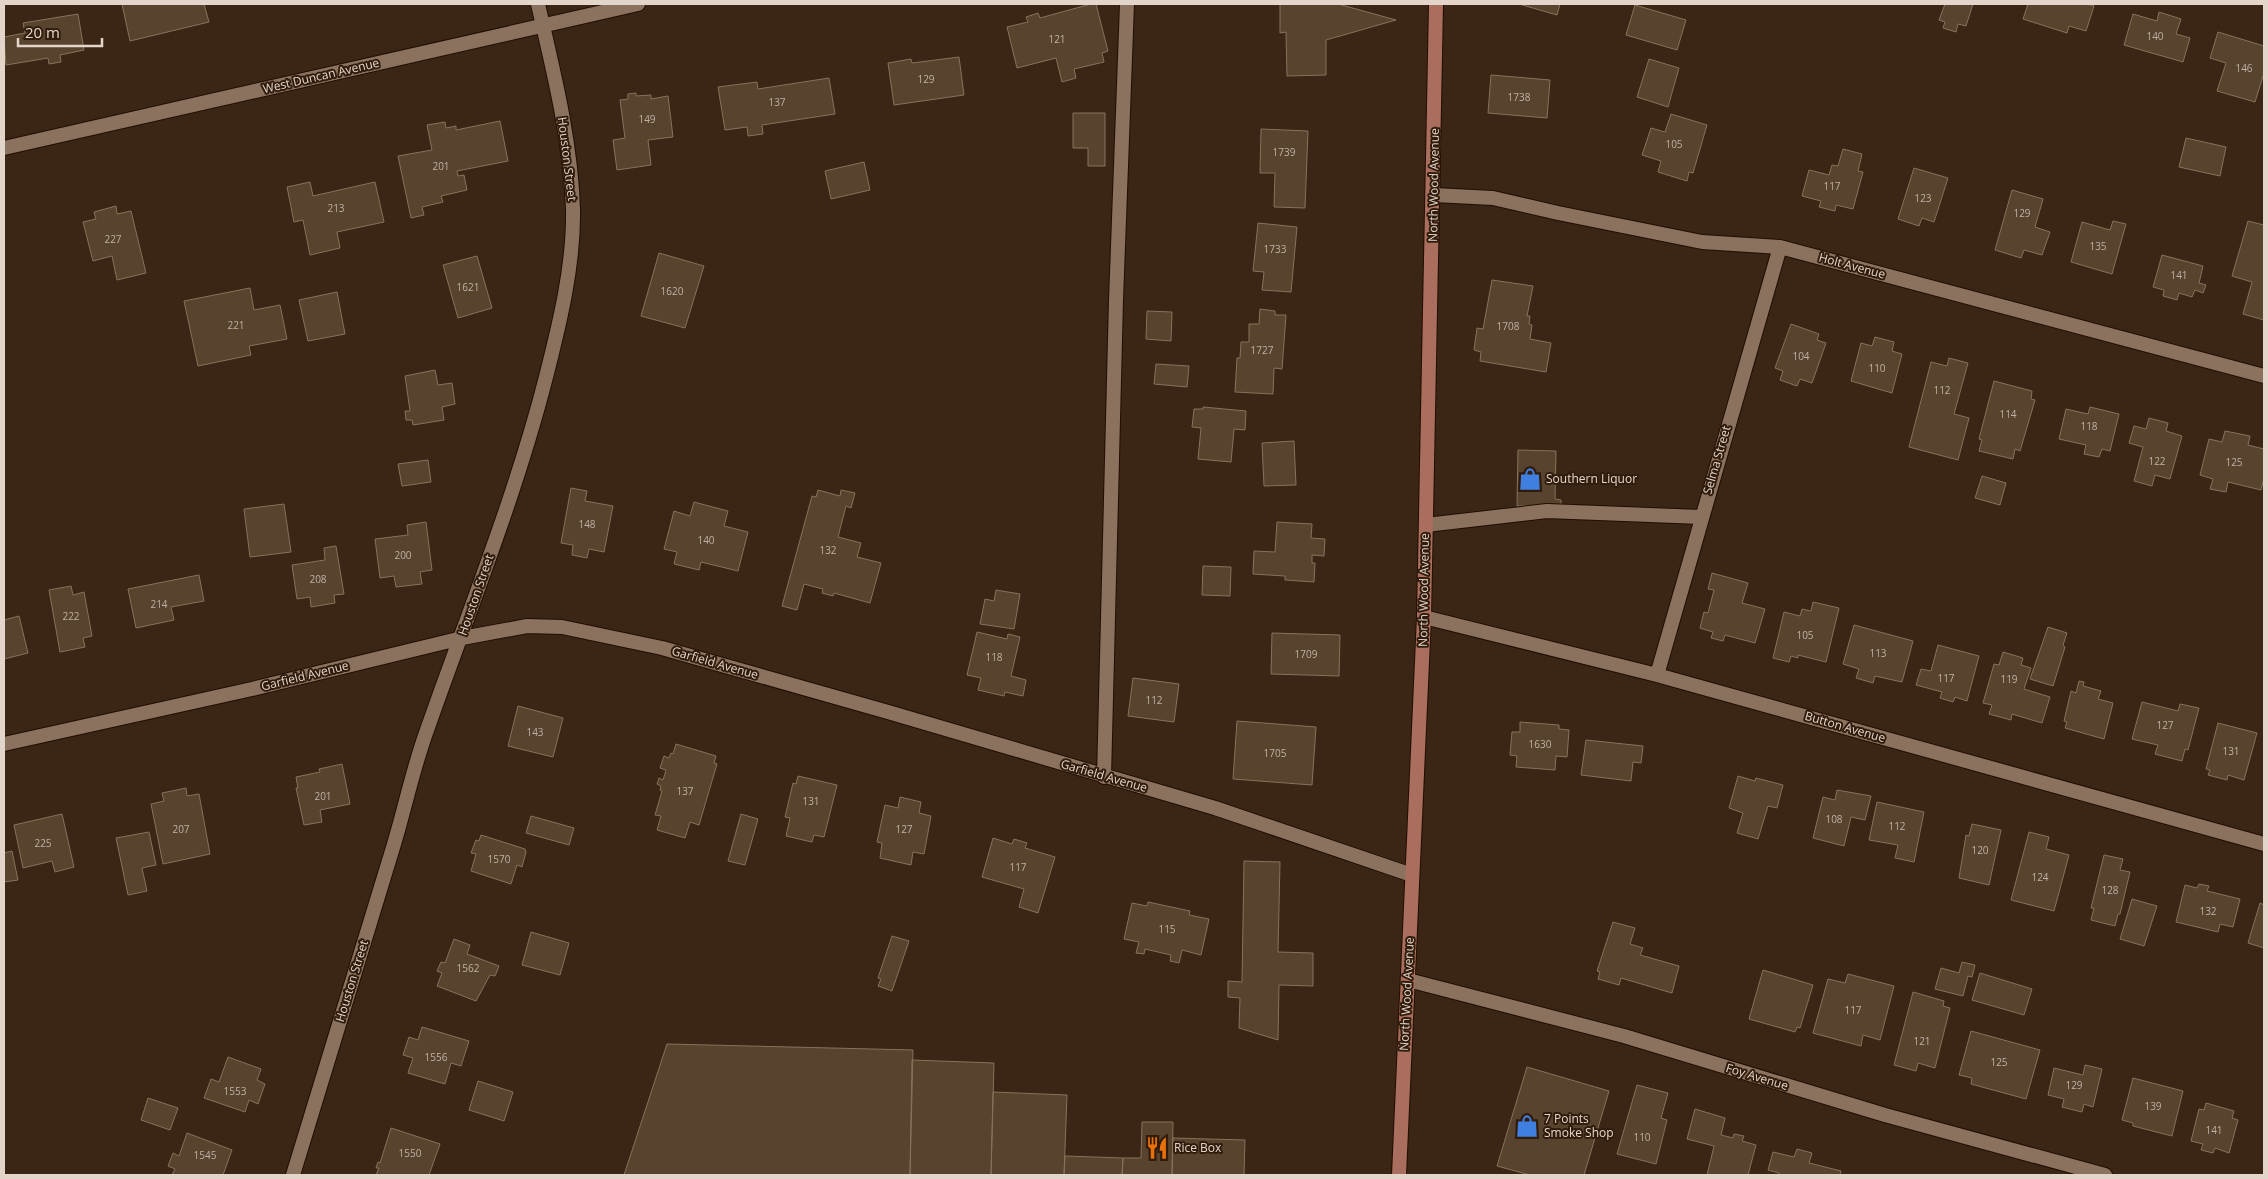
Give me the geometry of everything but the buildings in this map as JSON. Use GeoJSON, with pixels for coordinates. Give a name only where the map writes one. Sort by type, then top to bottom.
{"type":"FeatureCollection","features":[{"type":"Feature","properties":{"kind":"main road","name":"North Wood Avenue"},"geometry":{"type":"LineString","coordinates":[[1399,1175],[1424,617],[1434,195],[1436,4]]}},
{"type":"Feature","properties":{"kind":"street","name":"Houston Street"},"geometry":{"type":"LineString","coordinates":[[293,1175],[399,829],[426,732],[462,638],[518,477],[554,345],[568,279],[573,211],[571,177],[560,110],[538,4]]}},
{"type":"Feature","properties":{"kind":"street","name":"West Duncan Avenue"},"geometry":{"type":"LineString","coordinates":[[4,148],[544,27],[638,4]]}},
{"type":"Feature","properties":{"kind":"street"},"geometry":{"type":"LineString","coordinates":[[1104,776],[1116,300],[1127,4]]}},
{"type":"Feature","properties":{"kind":"street","name":"Holt Avenue"},"geometry":{"type":"LineString","coordinates":[[1434,195],[1493,198],[1702,242],[1780,247],[2264,376]]}},
{"type":"Feature","properties":{"kind":"street","name":"Selma Street"},"geometry":{"type":"LineString","coordinates":[[1657,675],[1780,247]]}},
{"type":"Feature","properties":{"kind":"street"},"geometry":{"type":"LineString","coordinates":[[1426,525],[1547,512],[1701,517]]}},
{"type":"Feature","properties":{"kind":"street","name":"Button Avenue"},"geometry":{"type":"LineString","coordinates":[[1424,617],[1657,675],[2264,844]]}},
{"type":"Feature","properties":{"kind":"street","name":"Garfield Avenue"},"geometry":{"type":"LineString","coordinates":[[4,744],[462,638],[527,626],[562,627],[662,648],[888,712],[1215,808],[1412,875]]}},
{"type":"Feature","properties":{"kind":"street","name":"Foy Avenue"},"geometry":{"type":"LineString","coordinates":[[1408,980],[1624,1036],[1885,1115],[2105,1175]]}},
{"type":"Feature","properties":{"kind":"place","name":"Southern Liquor"},"geometry":{"type":"Point","coordinates":[1530,479]}},
{"type":"Feature","properties":{"kind":"place","name":"7 Points Smoke Shop"},"geometry":{"type":"Point","coordinates":[1527,1126]}},
{"type":"Feature","properties":{"kind":"place","name":"Rice Box"},"geometry":{"type":"Point","coordinates":[1157,1148]}}]}
